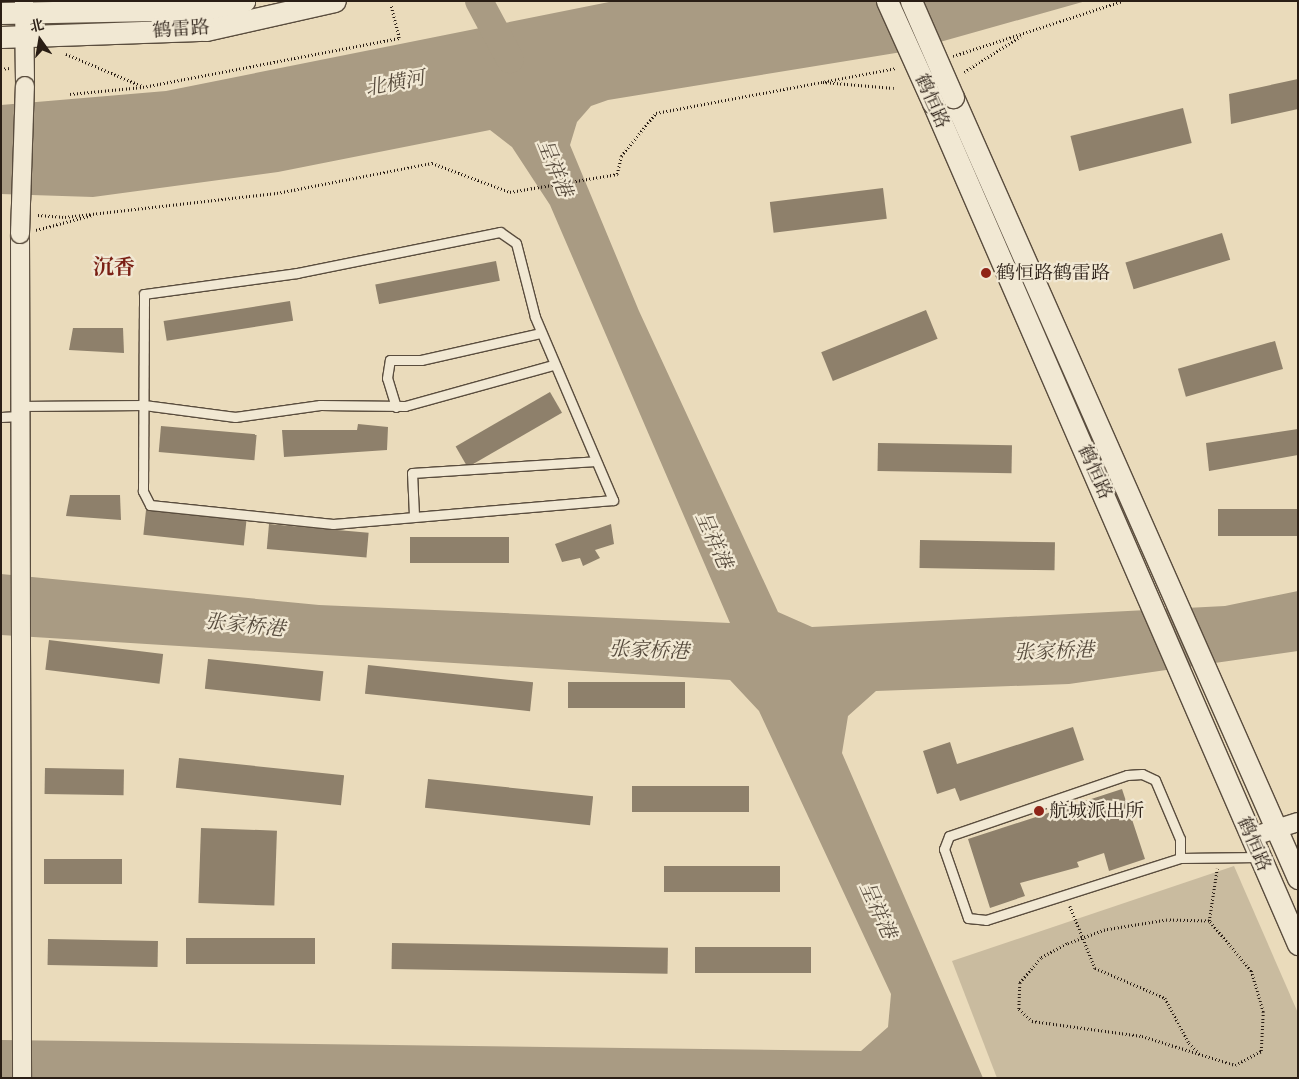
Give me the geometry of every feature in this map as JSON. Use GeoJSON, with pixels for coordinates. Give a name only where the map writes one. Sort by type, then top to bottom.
{"type":"FeatureCollection","features":[{"type":"Feature","properties":{"kind":"street","name":"鹤雷路"},"geometry":{"type":"LineString","coordinates":[[1,13],[24,7],[207,9],[244,1]]}},
{"type":"Feature","properties":{"kind":"street","name":"鹤雷路"},"geometry":{"type":"LineString","coordinates":[[1,37],[206,30],[335,1]]}},
{"type":"Feature","properties":{"kind":"street","name":"鹤恒路"},"geometry":{"type":"LineString","coordinates":[[888,1],[1149,596],[1298,944]]}},
{"type":"Feature","properties":{"kind":"street","name":"鹤恒路"},"geometry":{"type":"LineString","coordinates":[[911,1],[1170,592],[1298,878]]}},
{"type":"Feature","properties":{"kind":"street"},"geometry":{"type":"LineString","coordinates":[[22,1078],[18,555],[13,413],[25,86],[24,7]]}},
{"type":"Feature","properties":{"kind":"street"},"geometry":{"type":"LineString","coordinates":[[1255,847],[1277,828],[1298,822]]}},
{"type":"Feature","properties":{"kind":"lane"},"geometry":{"type":"LineString","coordinates":[[500,232],[516,243],[541,332],[553,365],[613,500],[573,506],[414,515],[376,523],[333,524],[150,505],[143,491],[144,294],[297,273],[500,232]]}},
{"type":"Feature","properties":{"kind":"lane"},"geometry":{"type":"LineString","coordinates":[[396,407],[387,378],[390,360],[421,360],[541,332]]}},
{"type":"Feature","properties":{"kind":"lane"},"geometry":{"type":"LineString","coordinates":[[13,413],[144,405],[235,417],[320,405],[396,407],[553,365]]}},
{"type":"Feature","properties":{"kind":"lane"},"geometry":{"type":"LineString","coordinates":[[414,515],[412,474],[596,461]]}},
{"type":"Feature","properties":{"kind":"lane"},"geometry":{"type":"LineString","coordinates":[[1180,858],[1180,839],[1155,780],[1142,774],[1127,775],[949,836],[944,849],[968,918],[986,920],[1180,858],[1219,857],[1255,847]]}},
{"type":"Feature","properties":{"kind":"path"},"geometry":{"type":"LineString","coordinates":[[942,58],[1025,34],[1122,1]]}},
{"type":"Feature","properties":{"kind":"path"},"geometry":{"type":"LineString","coordinates":[[70,94],[143,87],[399,38],[391,6]]}},
{"type":"Feature","properties":{"kind":"path"},"geometry":{"type":"LineString","coordinates":[[964,72],[1025,34]]}},
{"type":"Feature","properties":{"kind":"path"},"geometry":{"type":"LineString","coordinates":[[61,52],[143,87]]}},
{"type":"Feature","properties":{"kind":"path"},"geometry":{"type":"LineString","coordinates":[[28,214],[101,213],[277,193],[432,163],[510,192],[617,174],[621,156],[656,113],[906,66]]}},
{"type":"Feature","properties":{"kind":"path"},"geometry":{"type":"LineString","coordinates":[[819,82],[894,88]]}},
{"type":"Feature","properties":{"kind":"path"},"geometry":{"type":"LineString","coordinates":[[20,234],[101,213]]}},
{"type":"Feature","properties":{"kind":"path"},"geometry":{"type":"LineString","coordinates":[[1209,921],[1219,857]]}},
{"type":"Feature","properties":{"kind":"path"},"geometry":{"type":"LineString","coordinates":[[1066,895],[1081,938],[1095,968],[1165,998],[1189,1043],[1201,1055]]}},
{"type":"Feature","properties":{"kind":"path"},"geometry":{"type":"LineString","coordinates":[[1167,920],[1209,921],[1251,971],[1263,1012],[1261,1051],[1235,1065],[1142,1036],[1032,1021],[1019,1009],[1020,983],[1041,958],[1081,938],[1105,930],[1167,920]]}},
{"type":"Feature","properties":{"kind":"shaded area"},"geometry":{"type":"Polygon","coordinates":[[[1234,866],[1298,1013],[1298,1078],[997,1078],[952,961],[1234,866]]]}},
{"type":"Feature","properties":{"kind":"water"},"geometry":{"type":"Polygon","coordinates":[[[614,1],[1086,1],[908,51],[608,100],[591,106],[577,122],[570,145],[639,311],[778,612],[812,627],[1225,606],[1298,591],[1298,651],[1069,684],[876,691],[848,716],[842,753],[983,1078],[1,1078],[1,1040],[861,1051],[888,1027],[891,994],[759,711],[730,680],[1,635],[1,574],[319,605],[730,623],[550,205],[512,147],[490,130],[278,172],[93,197],[1,194],[1,105],[166,91],[614,1]]]}},
{"type":"Feature","properties":{"kind":"building"},"geometry":{"type":"Polygon","coordinates":[[[1298,79],[1298,109],[1231,124],[1229,94],[1298,79]]]}},
{"type":"Feature","properties":{"kind":"building"},"geometry":{"type":"Polygon","coordinates":[[[1183,108],[1192,143],[1079,171],[1070,136],[1183,108]]]}},
{"type":"Feature","properties":{"kind":"building"},"geometry":{"type":"Polygon","coordinates":[[[883,188],[887,219],[774,233],[770,202],[883,188]]]}},
{"type":"Feature","properties":{"kind":"building"},"geometry":{"type":"Polygon","coordinates":[[[1222,233],[1230,260],[1134,289],[1125,263],[1222,233]]]}},
{"type":"Feature","properties":{"kind":"building"},"geometry":{"type":"Polygon","coordinates":[[[496,261],[500,281],[379,304],[375,284],[496,261]]]}},
{"type":"Feature","properties":{"kind":"building"},"geometry":{"type":"Polygon","coordinates":[[[290,301],[293,321],[167,341],[164,321],[290,301]]]}},
{"type":"Feature","properties":{"kind":"building"},"geometry":{"type":"Polygon","coordinates":[[[926,310],[938,339],[833,381],[821,352],[926,310]]]}},
{"type":"Feature","properties":{"kind":"building"},"geometry":{"type":"Polygon","coordinates":[[[73,328],[123,328],[124,353],[69,350],[73,328]]]}},
{"type":"Feature","properties":{"kind":"building"},"geometry":{"type":"Polygon","coordinates":[[[1275,341],[1283,369],[1186,397],[1178,369],[1275,341]]]}},
{"type":"Feature","properties":{"kind":"building"},"geometry":{"type":"Polygon","coordinates":[[[550,392],[562,413],[468,467],[456,446],[550,392]]]}},
{"type":"Feature","properties":{"kind":"building"},"geometry":{"type":"Polygon","coordinates":[[[358,424],[388,427],[387,450],[284,457],[282,430],[357,430],[358,424]]]}},
{"type":"Feature","properties":{"kind":"building"},"geometry":{"type":"Polygon","coordinates":[[[161,426],[257,434],[254,460],[159,452],[161,426]]]}},
{"type":"Feature","properties":{"kind":"building"},"geometry":{"type":"Polygon","coordinates":[[[1298,429],[1298,455],[1209,471],[1206,443],[1298,429]]]}},
{"type":"Feature","properties":{"kind":"building"},"geometry":{"type":"Polygon","coordinates":[[[878,443],[1012,445],[1011,473],[878,471],[878,443]]]}},
{"type":"Feature","properties":{"kind":"building"},"geometry":{"type":"Polygon","coordinates":[[[70,495],[120,495],[121,520],[66,516],[70,495]]]}},
{"type":"Feature","properties":{"kind":"building"},"geometry":{"type":"Polygon","coordinates":[[[1218,509],[1298,509],[1298,536],[1218,536],[1218,509]]]}},
{"type":"Feature","properties":{"kind":"building"},"geometry":{"type":"Polygon","coordinates":[[[146,510],[246,521],[244,545],[143,535],[146,510]]]}},
{"type":"Feature","properties":{"kind":"building"},"geometry":{"type":"Polygon","coordinates":[[[269,524],[369,533],[366,558],[267,549],[269,524]]]}},
{"type":"Feature","properties":{"kind":"building"},"geometry":{"type":"Polygon","coordinates":[[[611,524],[614,544],[595,550],[600,558],[583,566],[580,558],[562,562],[555,544],[611,524]]]}},
{"type":"Feature","properties":{"kind":"building"},"geometry":{"type":"Polygon","coordinates":[[[410,537],[509,537],[509,563],[410,563],[410,537]]]}},
{"type":"Feature","properties":{"kind":"building"},"geometry":{"type":"Polygon","coordinates":[[[920,540],[1055,542],[1054,570],[920,568],[920,540]]]}},
{"type":"Feature","properties":{"kind":"building"},"geometry":{"type":"Polygon","coordinates":[[[49,640],[163,654],[159,684],[45,670],[49,640]]]}},
{"type":"Feature","properties":{"kind":"building"},"geometry":{"type":"Polygon","coordinates":[[[208,659],[323,671],[320,701],[205,689],[208,659]]]}},
{"type":"Feature","properties":{"kind":"building"},"geometry":{"type":"Polygon","coordinates":[[[368,665],[533,682],[530,711],[365,694],[368,665]]]}},
{"type":"Feature","properties":{"kind":"building"},"geometry":{"type":"Polygon","coordinates":[[[568,682],[685,682],[685,708],[568,708],[568,682]]]}},
{"type":"Feature","properties":{"kind":"building"},"geometry":{"type":"Polygon","coordinates":[[[1073,727],[1084,760],[960,801],[955,788],[937,794],[923,751],[950,742],[957,764],[1073,727]]]}},
{"type":"Feature","properties":{"kind":"building"},"geometry":{"type":"Polygon","coordinates":[[[179,758],[344,775],[341,805],[176,788],[179,758]]]}},
{"type":"Feature","properties":{"kind":"building"},"geometry":{"type":"Polygon","coordinates":[[[45,768],[124,769],[124,795],[45,794],[45,768]]]}},
{"type":"Feature","properties":{"kind":"building"},"geometry":{"type":"Polygon","coordinates":[[[428,779],[593,796],[590,825],[425,808],[428,779]]]}},
{"type":"Feature","properties":{"kind":"building"},"geometry":{"type":"Polygon","coordinates":[[[632,786],[749,786],[749,812],[632,812],[632,786]]]}},
{"type":"Feature","properties":{"kind":"building"},"geometry":{"type":"Polygon","coordinates":[[[1122,789],[1145,859],[1109,871],[1104,853],[1077,862],[1079,867],[1020,883],[1025,896],[990,908],[968,839],[1122,789]]]}},
{"type":"Feature","properties":{"kind":"building"},"geometry":{"type":"Polygon","coordinates":[[[201,828],[277,831],[274,906],[198,903],[201,828]]]}},
{"type":"Feature","properties":{"kind":"building"},"geometry":{"type":"Polygon","coordinates":[[[44,859],[122,859],[122,884],[44,884],[44,859]]]}},
{"type":"Feature","properties":{"kind":"building"},"geometry":{"type":"Polygon","coordinates":[[[664,866],[780,866],[780,892],[664,892],[664,866]]]}},
{"type":"Feature","properties":{"kind":"building"},"geometry":{"type":"Polygon","coordinates":[[[186,938],[315,938],[315,964],[186,964],[186,938]]]}},
{"type":"Feature","properties":{"kind":"building"},"geometry":{"type":"Polygon","coordinates":[[[48,939],[158,941],[158,967],[48,965],[48,939]]]}},
{"type":"Feature","properties":{"kind":"building"},"geometry":{"type":"Polygon","coordinates":[[[392,943],[668,948],[668,974],[392,969],[392,943]]]}},
{"type":"Feature","properties":{"kind":"building"},"geometry":{"type":"Polygon","coordinates":[[[695,947],[811,947],[811,973],[695,973],[695,947]]]}},
{"type":"Feature","properties":{"kind":"waterway","name":"呈祥港"},"geometry":{"type":"LineString","coordinates":[[479,1],[510,59]]}},
{"type":"Feature","properties":{"kind":"place","name":"鹤恒路鹤雷路"},"geometry":{"type":"Point","coordinates":[986,273]}},
{"type":"Feature","properties":{"kind":"place","name":"航城派出所"},"geometry":{"type":"Point","coordinates":[1039,811]}},
{"type":"Feature","properties":{"kind":"district","name":"沉香"},"geometry":{"type":"Point","coordinates":[114,267]}},
{"type":"Feature","properties":{"kind":"water label","name":"北横河"},"geometry":{"type":"Point","coordinates":[395,83]}},
{"type":"Feature","properties":{"kind":"water label","name":"张家桥港"},"geometry":{"type":"Point","coordinates":[245,625]}},
{"type":"Feature","properties":{"kind":"water label","name":"张家桥港"},"geometry":{"type":"Point","coordinates":[649,650]}},
{"type":"Feature","properties":{"kind":"water label","name":"张家桥港"},"geometry":{"type":"Point","coordinates":[1054,651]}}]}
